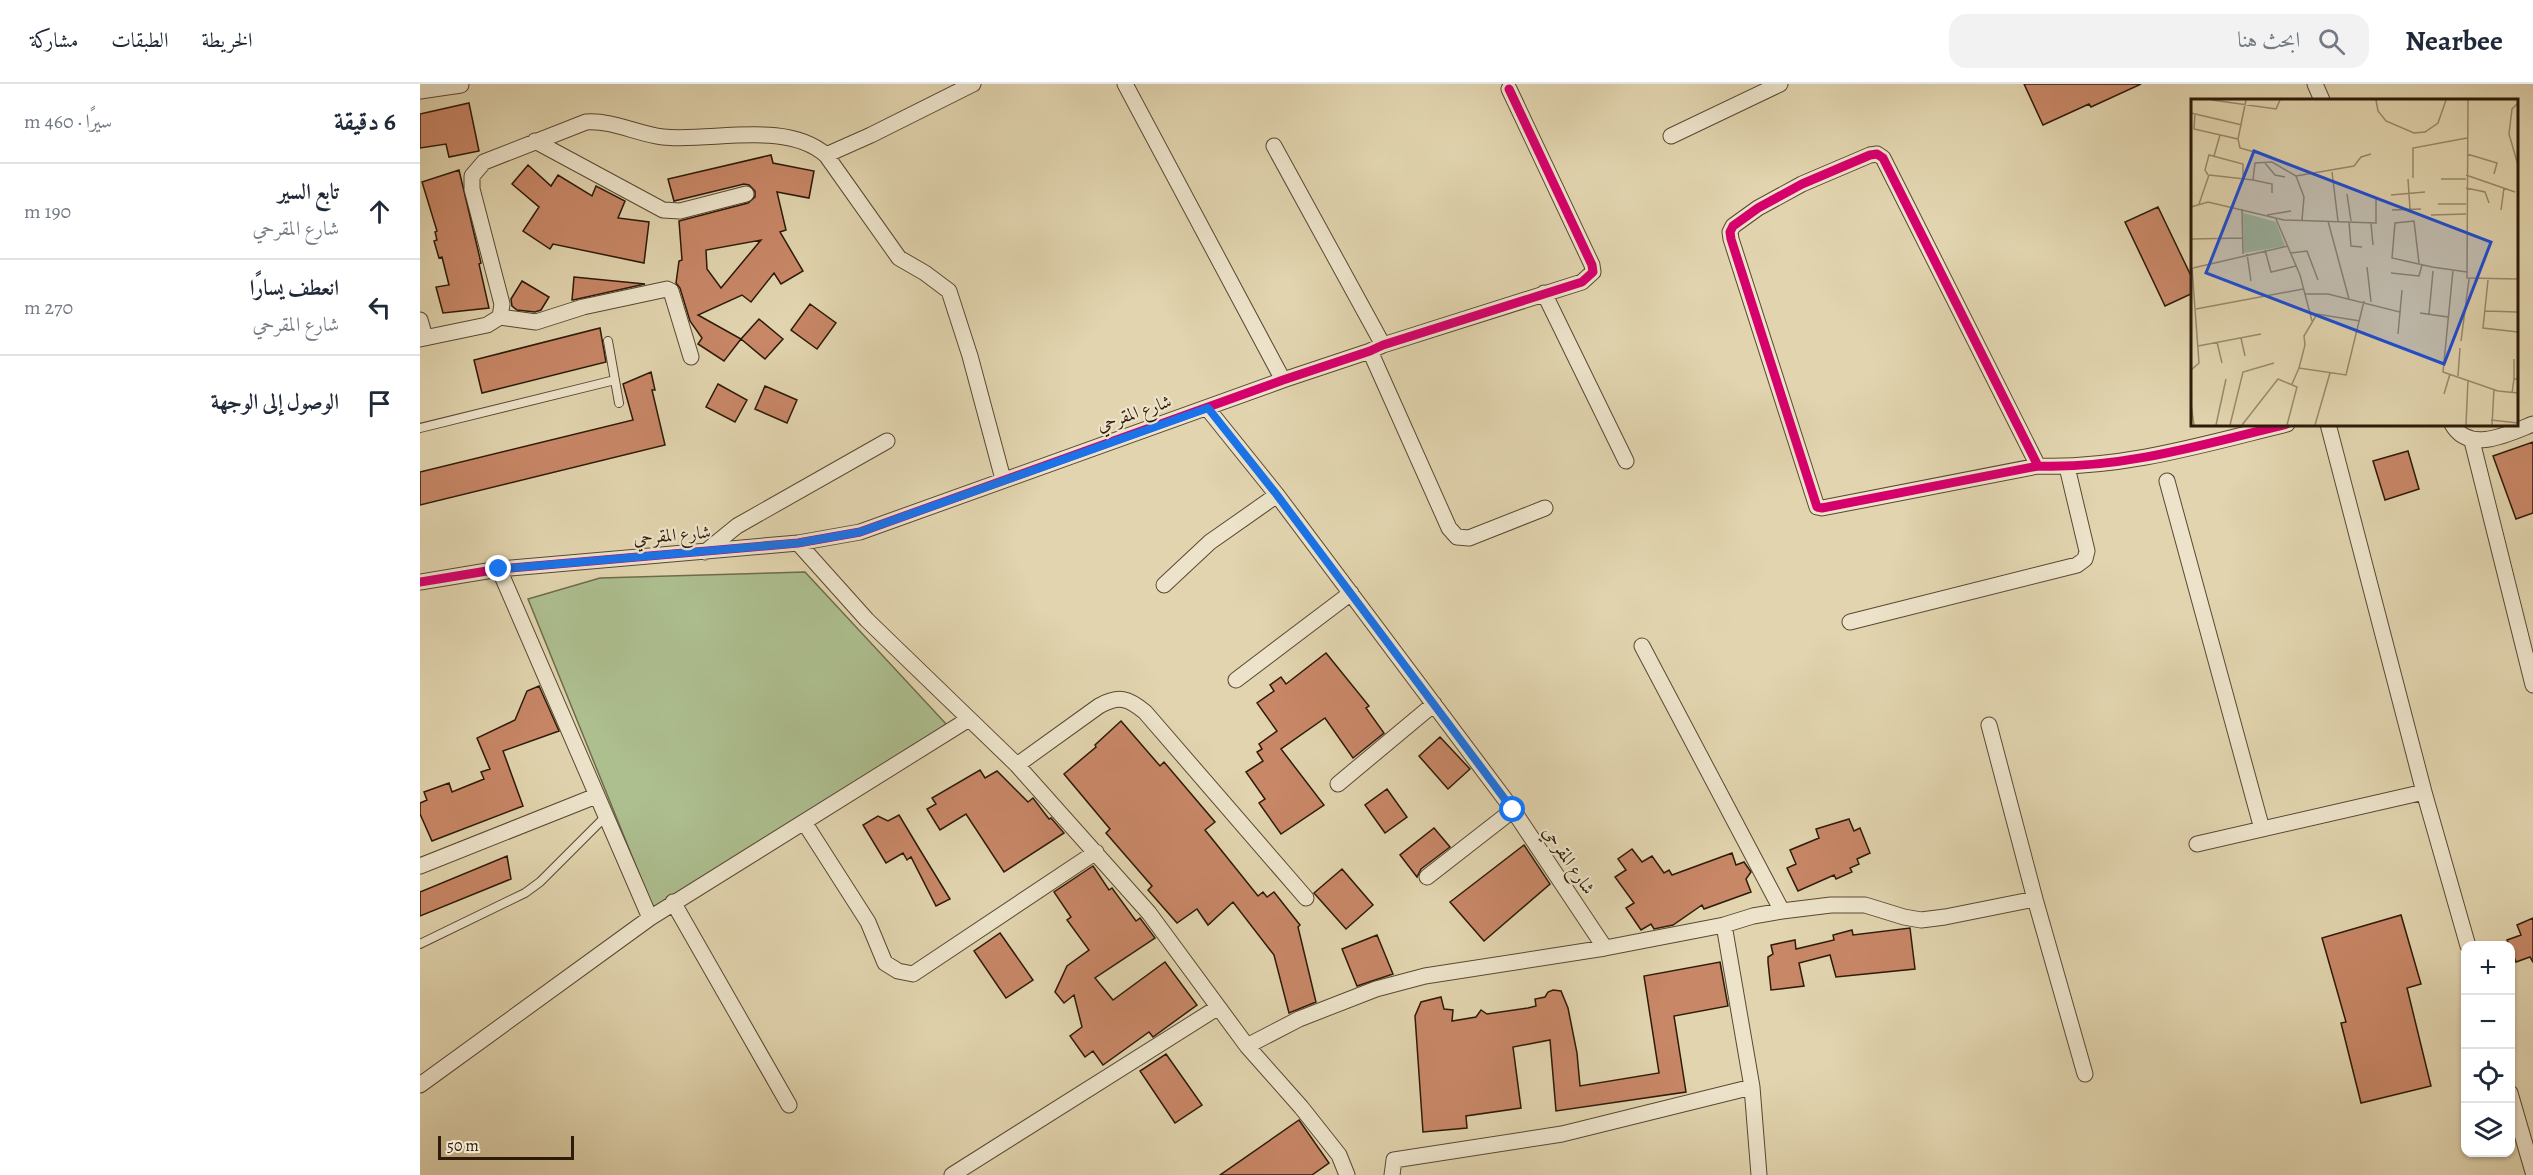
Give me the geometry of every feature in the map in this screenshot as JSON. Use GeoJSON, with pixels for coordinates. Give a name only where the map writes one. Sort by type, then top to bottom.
{"type":"FeatureCollection","features":[{"type":"Feature","properties":{"kind":"street"},"geometry":{"type":"LineString","coordinates":[[826,155],[973,84]]}},
{"type":"Feature","properties":{"kind":"street"},"geometry":{"type":"LineString","coordinates":[[1125,84],[1283,380]]}},
{"type":"Feature","properties":{"kind":"street"},"geometry":{"type":"LineString","coordinates":[[1671,136],[1780,84]]}},
{"type":"Feature","properties":{"kind":"street"},"geometry":{"type":"LineString","coordinates":[[2315,84],[2322,99]]}},
{"type":"Feature","properties":{"kind":"street"},"geometry":{"type":"LineString","coordinates":[[420,91],[461,85]]}},
{"type":"Feature","properties":{"kind":"street"},"geometry":{"type":"LineString","coordinates":[[1208,408],[1376,348],[1582,282],[1593,272],[1592,265],[1509,88]]}},
{"type":"Feature","properties":{"kind":"street"},"geometry":{"type":"LineString","coordinates":[[500,317],[502,304],[472,189],[472,176],[484,162],[586,122],[598,121],[665,137],[773,135],[797,138],[816,146],[826,155],[900,258],[949,291],[970,356],[1002,479]]}},
{"type":"Feature","properties":{"kind":"street"},"geometry":{"type":"LineString","coordinates":[[535,141],[663,210],[680,211],[746,194]]}},
{"type":"Feature","properties":{"kind":"street"},"geometry":{"type":"LineString","coordinates":[[1274,146],[1376,348],[1449,528],[1457,537],[1469,538],[1545,508]]}},
{"type":"Feature","properties":{"kind":"street"},"geometry":{"type":"LineString","coordinates":[[2038,466],[1883,158],[1877,154],[1870,155],[1802,184],[1758,208],[1733,226],[1730,232],[1731,239],[1817,507],[1822,508],[2038,466],[2067,467],[2150,457],[2279,426]]}},
{"type":"Feature","properties":{"kind":"street"},"geometry":{"type":"LineString","coordinates":[[420,320],[423,338],[487,325],[500,317],[536,322],[583,307],[667,289],[671,291],[691,357]]}},
{"type":"Feature","properties":{"kind":"street"},"geometry":{"type":"LineString","coordinates":[[1544,293],[1626,461]]}},
{"type":"Feature","properties":{"kind":"street","name":"شارع المقرحي"},"geometry":{"type":"LineString","coordinates":[[420,582],[499,569],[798,543],[860,532],[1002,479],[1208,408],[1277,495],[1513,810],[1605,948]]}},
{"type":"Feature","properties":{"kind":"street"},"geometry":{"type":"LineString","coordinates":[[2453,426],[2458,434],[2472,441],[2502,436],[2533,424]]}},
{"type":"Feature","properties":{"kind":"street"},"geometry":{"type":"LineString","coordinates":[[2329,426],[2424,792],[2467,941]]}},
{"type":"Feature","properties":{"kind":"street"},"geometry":{"type":"LineString","coordinates":[[705,552],[737,526],[887,441]]}},
{"type":"Feature","properties":{"kind":"street"},"geometry":{"type":"LineString","coordinates":[[2472,441],[2533,685]]}},
{"type":"Feature","properties":{"kind":"street"},"geometry":{"type":"LineString","coordinates":[[1850,622],[2078,565],[2085,559],[2087,551],[2067,467]]}},
{"type":"Feature","properties":{"kind":"street"},"geometry":{"type":"LineString","coordinates":[[2167,481],[2262,829]]}},
{"type":"Feature","properties":{"kind":"street"},"geometry":{"type":"LineString","coordinates":[[1164,585],[1209,542],[1277,495]]}},
{"type":"Feature","properties":{"kind":"street"},"geometry":{"type":"LineString","coordinates":[[798,543],[867,620],[1017,765],[1149,913],[1217,1008],[1333,1147],[1347,1175]]}},
{"type":"Feature","properties":{"kind":"street"},"geometry":{"type":"LineString","coordinates":[[499,569],[650,918]]}},
{"type":"Feature","properties":{"kind":"street"},"geometry":{"type":"LineString","coordinates":[[1236,680],[1351,593]]}},
{"type":"Feature","properties":{"kind":"street"},"geometry":{"type":"LineString","coordinates":[[1642,646],[1782,911]]}},
{"type":"Feature","properties":{"kind":"street"},"geometry":{"type":"LineString","coordinates":[[1017,765],[1112,699],[1134,703],[1145,712],[1306,898]]}},
{"type":"Feature","properties":{"kind":"street"},"geometry":{"type":"LineString","coordinates":[[1338,784],[1434,704]]}},
{"type":"Feature","properties":{"kind":"street"},"geometry":{"type":"LineString","coordinates":[[420,1085],[673,902],[969,718]]}},
{"type":"Feature","properties":{"kind":"street"},"geometry":{"type":"LineString","coordinates":[[1989,724],[2035,899],[2085,1074]]}},
{"type":"Feature","properties":{"kind":"street"},"geometry":{"type":"LineString","coordinates":[[2197,844],[2424,792]]}},
{"type":"Feature","properties":{"kind":"street"},"geometry":{"type":"LineString","coordinates":[[420,866],[596,795]]}},
{"type":"Feature","properties":{"kind":"street"},"geometry":{"type":"LineString","coordinates":[[1427,878],[1513,810]]}},
{"type":"Feature","properties":{"kind":"street"},"geometry":{"type":"LineString","coordinates":[[804,822],[868,922],[885,963],[898,971],[913,974],[1096,852]]}},
{"type":"Feature","properties":{"kind":"street"},"geometry":{"type":"LineString","coordinates":[[1247,1046],[1299,1019],[1377,989],[1425,976],[1605,948],[1724,925],[1753,916],[1782,911],[1831,905],[1865,905],[1921,920],[2035,899]]}},
{"type":"Feature","properties":{"kind":"street"},"geometry":{"type":"LineString","coordinates":[[673,902],[789,1105]]}},
{"type":"Feature","properties":{"kind":"street"},"geometry":{"type":"LineString","coordinates":[[1724,925],[1752,1087],[1759,1175]]}},
{"type":"Feature","properties":{"kind":"street"},"geometry":{"type":"LineString","coordinates":[[952,1175],[1217,1008]]}},
{"type":"Feature","properties":{"kind":"street"},"geometry":{"type":"LineString","coordinates":[[1392,1175],[1394,1160],[1562,1134],[1752,1087]]}},
{"type":"Feature","properties":{"kind":"street"},"geometry":{"type":"LineString","coordinates":[[2514,1103],[2533,1172]]}},
{"type":"Feature","properties":{"kind":"lane"},"geometry":{"type":"LineString","coordinates":[[608,341],[619,402]]}},
{"type":"Feature","properties":{"kind":"lane"},"geometry":{"type":"LineString","coordinates":[[420,428],[615,380]]}},
{"type":"Feature","properties":{"kind":"lane"},"geometry":{"type":"LineString","coordinates":[[420,944],[525,893],[540,882],[605,816]]}},
{"type":"Feature","properties":{"kind":"green space"},"geometry":{"type":"Polygon","coordinates":[[[805,572],[948,726],[653,908],[528,599],[600,578],[805,572]]]}},
{"type":"Feature","properties":{"kind":"building"},"geometry":{"type":"Polygon","coordinates":[[[2024,84],[2141,84],[2091,107],[2089,104],[2043,125],[2024,84]]]}},
{"type":"Feature","properties":{"kind":"building"},"geometry":{"type":"Polygon","coordinates":[[[469,103],[479,151],[449,157],[446,144],[420,148],[420,114],[469,103]]]}},
{"type":"Feature","properties":{"kind":"building"},"geometry":{"type":"Polygon","coordinates":[[[771,155],[773,163],[814,171],[809,198],[777,192],[786,230],[780,232],[803,271],[781,284],[774,273],[751,302],[742,295],[698,315],[741,339],[724,361],[698,344],[702,338],[690,321],[680,288],[676,283],[679,261],[682,260],[679,221],[748,203],[755,197],[755,191],[749,185],[744,184],[674,201],[668,179],[771,155]],[[761,240],[706,250],[707,269],[721,288],[761,240]]]}},
{"type":"Feature","properties":{"kind":"building"},"geometry":{"type":"Polygon","coordinates":[[[528,165],[551,186],[558,175],[592,196],[596,186],[625,201],[618,218],[649,222],[644,263],[553,244],[550,249],[523,231],[539,207],[512,184],[528,165]]]}},
{"type":"Feature","properties":{"kind":"building"},"geometry":{"type":"Polygon","coordinates":[[[459,170],[489,308],[443,313],[436,287],[449,285],[442,257],[439,258],[434,241],[437,240],[435,232],[437,231],[422,182],[459,170]]]}},
{"type":"Feature","properties":{"kind":"building"},"geometry":{"type":"Polygon","coordinates":[[[2158,207],[2191,276],[2191,294],[2165,306],[2125,222],[2158,207]]]}},
{"type":"Feature","properties":{"kind":"building"},"geometry":{"type":"Polygon","coordinates":[[[574,277],[645,284],[572,300],[574,277]]]}},
{"type":"Feature","properties":{"kind":"building"},"geometry":{"type":"Polygon","coordinates":[[[522,281],[549,297],[541,310],[535,312],[517,310],[512,306],[511,299],[522,281]]]}},
{"type":"Feature","properties":{"kind":"building"},"geometry":{"type":"Polygon","coordinates":[[[810,304],[836,323],[817,349],[791,330],[810,304]]]}},
{"type":"Feature","properties":{"kind":"building"},"geometry":{"type":"Polygon","coordinates":[[[759,319],[783,339],[765,359],[741,339],[759,319]]]}},
{"type":"Feature","properties":{"kind":"building"},"geometry":{"type":"Polygon","coordinates":[[[600,328],[606,362],[482,393],[474,360],[600,328]]]}},
{"type":"Feature","properties":{"kind":"building"},"geometry":{"type":"Polygon","coordinates":[[[651,372],[655,390],[652,390],[665,445],[420,505],[420,472],[633,420],[623,384],[651,372]]]}},
{"type":"Feature","properties":{"kind":"building"},"geometry":{"type":"Polygon","coordinates":[[[718,384],[747,400],[735,422],[706,407],[718,384]]]}},
{"type":"Feature","properties":{"kind":"building"},"geometry":{"type":"Polygon","coordinates":[[[765,386],[797,400],[787,423],[755,409],[765,386]]]}},
{"type":"Feature","properties":{"kind":"building"},"geometry":{"type":"Polygon","coordinates":[[[2533,442],[2533,513],[2516,519],[2493,456],[2533,442]]]}},
{"type":"Feature","properties":{"kind":"building"},"geometry":{"type":"Polygon","coordinates":[[[2408,451],[2419,489],[2385,500],[2373,461],[2408,451]]]}},
{"type":"Feature","properties":{"kind":"building"},"geometry":{"type":"Polygon","coordinates":[[[1326,653],[1369,706],[1366,708],[1384,733],[1353,758],[1325,718],[1281,749],[1324,805],[1281,834],[1259,803],[1265,799],[1246,772],[1263,761],[1257,752],[1262,749],[1259,744],[1277,731],[1257,703],[1274,691],[1270,685],[1281,677],[1286,684],[1326,653]]]}},
{"type":"Feature","properties":{"kind":"building"},"geometry":{"type":"Polygon","coordinates":[[[539,686],[559,731],[503,751],[523,806],[432,841],[420,814],[420,803],[427,800],[424,792],[449,783],[452,792],[484,779],[481,772],[490,769],[477,738],[515,720],[527,691],[539,686]]]}},
{"type":"Feature","properties":{"kind":"building"},"geometry":{"type":"Polygon","coordinates":[[[1121,721],[1160,766],[1164,762],[1215,822],[1205,830],[1258,896],[1263,892],[1267,897],[1274,892],[1300,925],[1298,927],[1316,1002],[1289,1013],[1274,955],[1233,902],[1208,925],[1197,909],[1177,923],[1148,890],[1152,886],[1106,833],[1110,829],[1064,774],[1096,747],[1095,745],[1121,721]]]}},
{"type":"Feature","properties":{"kind":"building"},"geometry":{"type":"Polygon","coordinates":[[[1440,737],[1470,769],[1448,789],[1419,756],[1440,737]]]}},
{"type":"Feature","properties":{"kind":"building"},"geometry":{"type":"Polygon","coordinates":[[[980,770],[985,778],[997,771],[1028,802],[1033,798],[1049,819],[1051,818],[1064,833],[1004,872],[966,814],[940,830],[927,809],[936,804],[932,798],[980,770]]]}},
{"type":"Feature","properties":{"kind":"building"},"geometry":{"type":"Polygon","coordinates":[[[1387,789],[1407,817],[1385,833],[1365,805],[1387,789]]]}},
{"type":"Feature","properties":{"kind":"building"},"geometry":{"type":"Polygon","coordinates":[[[899,815],[950,899],[936,906],[911,857],[907,860],[903,853],[886,863],[863,825],[878,816],[888,821],[899,815]]]}},
{"type":"Feature","properties":{"kind":"building"},"geometry":{"type":"Polygon","coordinates":[[[1849,819],[1854,831],[1860,828],[1870,853],[1857,859],[1859,864],[1850,868],[1852,872],[1836,879],[1834,875],[1798,891],[1787,868],[1796,864],[1790,850],[1819,838],[1816,829],[1849,819]]]}},
{"type":"Feature","properties":{"kind":"building"},"geometry":{"type":"Polygon","coordinates":[[[1434,828],[1450,847],[1421,869],[1417,877],[1400,855],[1434,828]]]}},
{"type":"Feature","properties":{"kind":"building"},"geometry":{"type":"Polygon","coordinates":[[[1524,845],[1550,884],[1484,941],[1450,902],[1524,845]]]}},
{"type":"Feature","properties":{"kind":"building"},"geometry":{"type":"Polygon","coordinates":[[[1632,849],[1642,862],[1652,856],[1664,873],[1669,870],[1672,875],[1732,853],[1736,865],[1744,862],[1751,872],[1746,879],[1751,892],[1704,909],[1702,905],[1673,925],[1654,929],[1651,924],[1641,930],[1626,908],[1634,903],[1615,877],[1626,870],[1618,859],[1632,849]]]}},
{"type":"Feature","properties":{"kind":"building"},"geometry":{"type":"Polygon","coordinates":[[[507,856],[511,879],[420,916],[420,892],[507,856]]]}},
{"type":"Feature","properties":{"kind":"building"},"geometry":{"type":"Polygon","coordinates":[[[1093,866],[1109,890],[1112,888],[1136,921],[1140,918],[1155,938],[1095,978],[1113,1000],[1165,962],[1197,1005],[1153,1037],[1149,1032],[1103,1065],[1093,1051],[1085,1057],[1070,1036],[1082,1027],[1074,995],[1064,1003],[1055,992],[1067,966],[1089,950],[1067,920],[1071,917],[1054,892],[1093,866]]]}},
{"type":"Feature","properties":{"kind":"building"},"geometry":{"type":"Polygon","coordinates":[[[1342,869],[1373,905],[1346,929],[1314,893],[1342,869]]]}},
{"type":"Feature","properties":{"kind":"building"},"geometry":{"type":"Polygon","coordinates":[[[2401,915],[2421,984],[2407,988],[2431,1086],[2361,1103],[2341,1023],[2346,1022],[2322,938],[2401,915]]]}},
{"type":"Feature","properties":{"kind":"building"},"geometry":{"type":"Polygon","coordinates":[[[2533,918],[2533,962],[2530,957],[2516,962],[2515,941],[2507,940],[2521,935],[2517,925],[2533,918]]]}},
{"type":"Feature","properties":{"kind":"building"},"geometry":{"type":"Polygon","coordinates":[[[1910,928],[1915,969],[1836,977],[1830,955],[1799,963],[1804,986],[1771,990],[1768,957],[1773,954],[1771,945],[1795,940],[1796,949],[1834,940],[1833,935],[1852,930],[1853,935],[1910,928]]]}},
{"type":"Feature","properties":{"kind":"building"},"geometry":{"type":"Polygon","coordinates":[[[1000,933],[1033,980],[1006,998],[974,951],[1000,933]]]}},
{"type":"Feature","properties":{"kind":"building"},"geometry":{"type":"Polygon","coordinates":[[[1377,935],[1393,974],[1357,986],[1342,949],[1377,935]]]}},
{"type":"Feature","properties":{"kind":"building"},"geometry":{"type":"Polygon","coordinates":[[[1720,962],[1728,1006],[1674,1016],[1686,1092],[1556,1111],[1550,1040],[1513,1047],[1521,1108],[1466,1116],[1467,1128],[1423,1132],[1415,1016],[1421,1002],[1441,997],[1444,1009],[1453,1010],[1452,1021],[1476,1017],[1481,1010],[1487,1014],[1536,1006],[1535,999],[1545,997],[1553,990],[1561,991],[1568,1008],[1577,1053],[1580,1086],[1659,1073],[1644,976],[1720,962]]]}},
{"type":"Feature","properties":{"kind":"building"},"geometry":{"type":"Polygon","coordinates":[[[1166,1054],[1202,1105],[1175,1123],[1140,1071],[1166,1054]]]}},
{"type":"Feature","properties":{"kind":"building"},"geometry":{"type":"Polygon","coordinates":[[[1299,1120],[1329,1163],[1312,1175],[1220,1175],[1299,1120]]]}},
{"type":"Feature","properties":{"kind":"cycle path"},"geometry":{"type":"LineString","coordinates":[[420,582],[499,569],[798,543],[860,532],[1383,345],[1582,282],[1593,272],[1592,265],[1509,89]]}},
{"type":"Feature","properties":{"kind":"cycle path"},"geometry":{"type":"LineString","coordinates":[[1877,154],[1883,158],[2038,466],[1822,508],[1817,507],[1731,239],[1730,232],[1733,226],[1758,208],[1802,184],[1870,155],[1877,154]]}},
{"type":"Feature","properties":{"kind":"cycle path"},"geometry":{"type":"LineString","coordinates":[[2038,466],[2101,464],[2164,454],[2279,426]]}},
{"type":"Feature","properties":{"kind":"route"},"geometry":{"type":"LineString","coordinates":[[499,569],[798,543],[860,532],[1002,479],[1208,408],[1277,495],[1513,810]]}}]}
